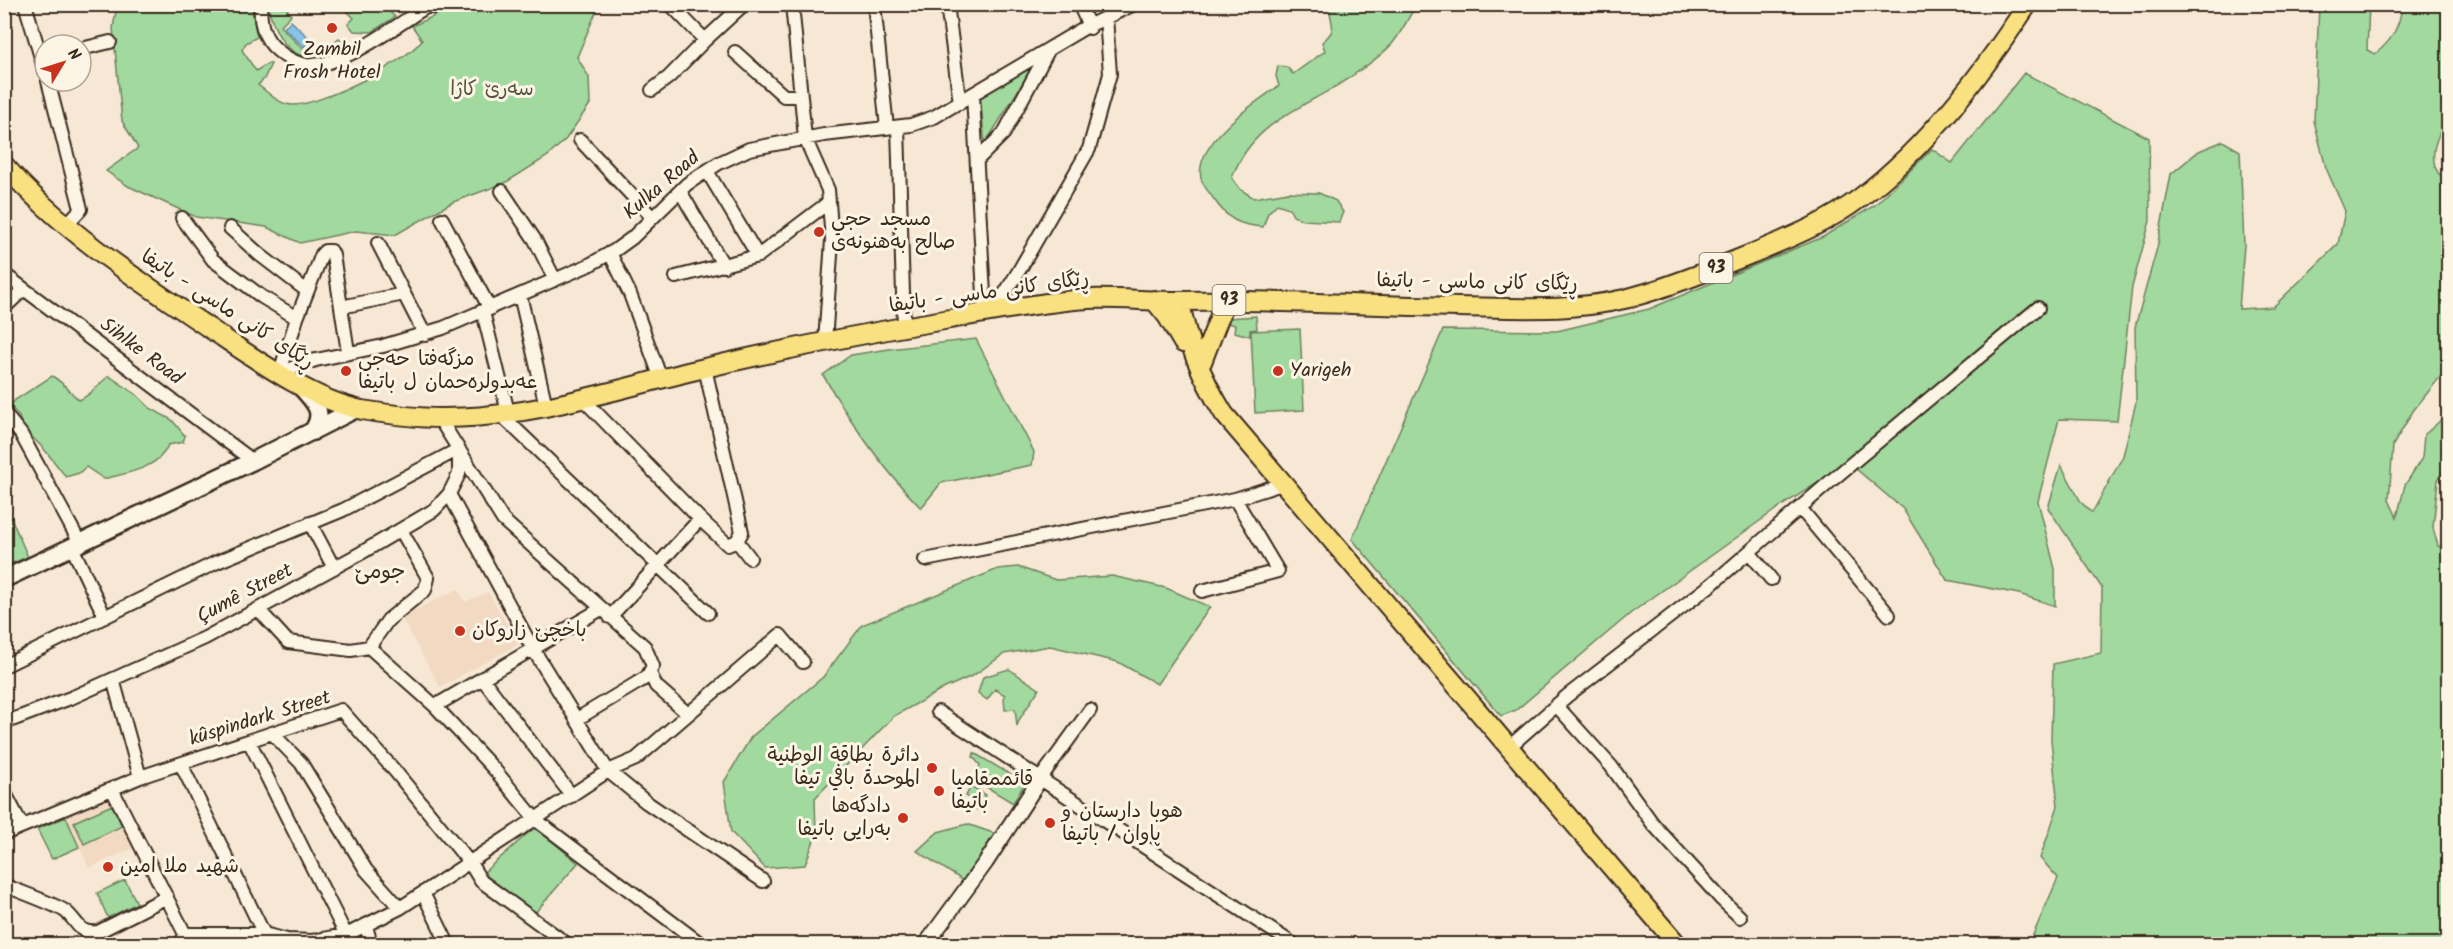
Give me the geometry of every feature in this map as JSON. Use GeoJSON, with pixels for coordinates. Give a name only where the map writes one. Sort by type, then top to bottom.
{"type":"FeatureCollection","features":[{"type":"Feature","properties":{"kind":"main road","name":"ڕێگای کانی ماسی - باتيفا"},"geometry":{"type":"LineString","coordinates":[[4,165],[20,183],[66,225],[119,266],[287,378],[315,392],[356,409],[439,418],[504,413],[546,406],[825,342],[990,312],[1090,299],[1564,308],[1621,301],[1701,274],[1814,227],[1858,200],[1901,163],[1949,114],[2028,4]]}},
{"type":"Feature","properties":{"kind":"main road"},"geometry":{"type":"LineString","coordinates":[[1154,300],[1167,316],[1195,364],[1201,365]]}},
{"type":"Feature","properties":{"kind":"main road"},"geometry":{"type":"LineString","coordinates":[[1185,300],[1209,391],[1224,414],[1508,748],[1664,937],[1677,945]]}},
{"type":"Feature","properties":{"kind":"main road"},"geometry":{"type":"LineString","coordinates":[[1201,365],[1226,300]]}},
{"type":"Feature","properties":{"kind":"main road"},"geometry":{"type":"LineString","coordinates":[[287,378],[318,409],[320,418],[312,432]]}},
{"type":"Feature","properties":{"kind":"main road"},"geometry":{"type":"LineString","coordinates":[[4,579],[253,461],[356,409]]}},
{"type":"Feature","properties":{"kind":"street"},"geometry":{"type":"LineString","coordinates":[[25,4],[34,33]]}},
{"type":"Feature","properties":{"kind":"street"},"geometry":{"type":"LineString","coordinates":[[261,4],[260,20],[270,43],[285,57],[309,65],[334,60],[362,47],[425,6],[434,7],[440,4]]}},
{"type":"Feature","properties":{"kind":"street"},"geometry":{"type":"LineString","coordinates":[[670,4],[705,40]]}},
{"type":"Feature","properties":{"kind":"street"},"geometry":{"type":"LineString","coordinates":[[652,90],[669,77],[744,4]]}},
{"type":"Feature","properties":{"kind":"street"},"geometry":{"type":"LineString","coordinates":[[792,4],[805,138],[828,190],[832,240],[825,342]]}},
{"type":"Feature","properties":{"kind":"street"},"geometry":{"type":"LineString","coordinates":[[874,4],[893,128],[904,327]]}},
{"type":"Feature","properties":{"kind":"street"},"geometry":{"type":"LineString","coordinates":[[947,4],[960,103]]}},
{"type":"Feature","properties":{"kind":"street"},"geometry":{"type":"LineString","coordinates":[[1079,4],[1089,27]]}},
{"type":"Feature","properties":{"kind":"street","name":"Kulka Road"},"geometry":{"type":"LineString","coordinates":[[287,378],[300,365],[425,335],[555,280],[610,253],[632,238],[680,191],[707,171],[749,149],[805,138],[911,125],[934,117],[1049,49],[1134,4]]}},
{"type":"Feature","properties":{"kind":"street"},"geometry":{"type":"LineString","coordinates":[[990,312],[1017,274],[1089,149],[1110,74],[1106,17]]}},
{"type":"Feature","properties":{"kind":"street"},"geometry":{"type":"LineString","coordinates":[[93,46],[110,42]]}},
{"type":"Feature","properties":{"kind":"street"},"geometry":{"type":"LineString","coordinates":[[977,160],[1004,134],[1049,49]]}},
{"type":"Feature","properties":{"kind":"street"},"geometry":{"type":"LineString","coordinates":[[735,52],[784,96],[801,96]]}},
{"type":"Feature","properties":{"kind":"street"},"geometry":{"type":"LineString","coordinates":[[51,93],[81,209],[66,225]]}},
{"type":"Feature","properties":{"kind":"street"},"geometry":{"type":"LineString","coordinates":[[973,95],[990,312]]}},
{"type":"Feature","properties":{"kind":"street"},"geometry":{"type":"LineString","coordinates":[[580,140],[652,217]]}},
{"type":"Feature","properties":{"kind":"street"},"geometry":{"type":"LineString","coordinates":[[707,171],[758,256]]}},
{"type":"Feature","properties":{"kind":"street"},"geometry":{"type":"LineString","coordinates":[[502,191],[535,240],[555,280]]}},
{"type":"Feature","properties":{"kind":"street"},"geometry":{"type":"LineString","coordinates":[[680,191],[724,266]]}},
{"type":"Feature","properties":{"kind":"street"},"geometry":{"type":"LineString","coordinates":[[676,277],[758,256],[829,202]]}},
{"type":"Feature","properties":{"kind":"street"},"geometry":{"type":"LineString","coordinates":[[182,218],[213,260],[262,297],[297,318]]}},
{"type":"Feature","properties":{"kind":"street"},"geometry":{"type":"LineString","coordinates":[[442,219],[486,310],[504,413],[708,613]]}},
{"type":"Feature","properties":{"kind":"street"},"geometry":{"type":"LineString","coordinates":[[231,228],[260,255],[307,291]]}},
{"type":"Feature","properties":{"kind":"street"},"geometry":{"type":"LineString","coordinates":[[378,243],[425,335]]}},
{"type":"Feature","properties":{"kind":"street"},"geometry":{"type":"LineString","coordinates":[[287,378],[297,318],[325,250],[331,251],[348,352]]}},
{"type":"Feature","properties":{"kind":"street"},"geometry":{"type":"LineString","coordinates":[[610,253],[630,294],[661,379]]}},
{"type":"Feature","properties":{"kind":"street","name":"Sihlke Road"},"geometry":{"type":"LineString","coordinates":[[4,274],[253,461]]}},
{"type":"Feature","properties":{"kind":"street"},"geometry":{"type":"LineString","coordinates":[[4,308],[24,289]]}},
{"type":"Feature","properties":{"kind":"street"},"geometry":{"type":"LineString","coordinates":[[341,307],[404,294]]}},
{"type":"Feature","properties":{"kind":"street"},"geometry":{"type":"LineString","coordinates":[[520,295],[546,406]]}},
{"type":"Feature","properties":{"kind":"street"},"geometry":{"type":"LineString","coordinates":[[1508,748],[1556,705],[1712,584],[1800,507],[2038,308]]}},
{"type":"Feature","properties":{"kind":"street"},"geometry":{"type":"LineString","coordinates":[[705,368],[742,532],[737,542]]}},
{"type":"Feature","properties":{"kind":"street"},"geometry":{"type":"LineString","coordinates":[[581,398],[699,519],[728,544],[737,542]]}},
{"type":"Feature","properties":{"kind":"street"},"geometry":{"type":"LineString","coordinates":[[4,413],[21,434],[76,545],[105,617]]}},
{"type":"Feature","properties":{"kind":"street"},"geometry":{"type":"LineString","coordinates":[[439,418],[503,520],[645,647],[653,666],[647,677],[577,719]]}},
{"type":"Feature","properties":{"kind":"street"},"geometry":{"type":"LineString","coordinates":[[4,666],[217,562],[343,510],[459,449]]}},
{"type":"Feature","properties":{"kind":"street","name":"Çumê Street"},"geometry":{"type":"LineString","coordinates":[[4,723],[113,679],[205,638],[401,530],[434,510],[449,494],[459,474],[459,449]]}},
{"type":"Feature","properties":{"kind":"street"},"geometry":{"type":"LineString","coordinates":[[925,560],[1235,499],[1282,484]]}},
{"type":"Feature","properties":{"kind":"street"},"geometry":{"type":"LineString","coordinates":[[449,494],[533,649],[608,771],[646,802],[763,881]]}},
{"type":"Feature","properties":{"kind":"street"},"geometry":{"type":"LineString","coordinates":[[1202,591],[1278,571],[1235,499]]}},
{"type":"Feature","properties":{"kind":"street"},"geometry":{"type":"LineString","coordinates":[[1800,507],[1889,615]]}},
{"type":"Feature","properties":{"kind":"street"},"geometry":{"type":"LineString","coordinates":[[435,706],[533,649],[605,613],[699,519]]}},
{"type":"Feature","properties":{"kind":"street"},"geometry":{"type":"LineString","coordinates":[[310,523],[334,568]]}},
{"type":"Feature","properties":{"kind":"street"},"geometry":{"type":"LineString","coordinates":[[258,609],[288,642],[351,650],[369,647],[388,620],[420,595],[428,578],[401,530]]}},
{"type":"Feature","properties":{"kind":"street"},"geometry":{"type":"LineString","coordinates":[[737,542],[750,558]]}},
{"type":"Feature","properties":{"kind":"street"},"geometry":{"type":"LineString","coordinates":[[1749,552],[1771,579]]}},
{"type":"Feature","properties":{"kind":"street"},"geometry":{"type":"LineString","coordinates":[[112,789],[167,897],[186,941],[264,934],[288,942],[312,941],[346,935],[400,908],[608,771],[636,759],[780,635],[803,662]]}},
{"type":"Feature","properties":{"kind":"street"},"geometry":{"type":"LineString","coordinates":[[369,647],[435,706],[495,769],[536,820],[701,945]]}},
{"type":"Feature","properties":{"kind":"street"},"geometry":{"type":"LineString","coordinates":[[650,673],[656,686],[688,714]]}},
{"type":"Feature","properties":{"kind":"street"},"geometry":{"type":"LineString","coordinates":[[482,678],[572,796]]}},
{"type":"Feature","properties":{"kind":"street"},"geometry":{"type":"LineString","coordinates":[[113,679],[140,777]]}},
{"type":"Feature","properties":{"kind":"street"},"geometry":{"type":"LineString","coordinates":[[1556,705],[1611,766],[1653,824],[1740,916]]}},
{"type":"Feature","properties":{"kind":"street","name":"kûspindark Street"},"geometry":{"type":"LineString","coordinates":[[4,834],[140,777],[341,710],[395,771],[470,863]]}},
{"type":"Feature","properties":{"kind":"street"},"geometry":{"type":"LineString","coordinates":[[926,945],[1090,710]]}},
{"type":"Feature","properties":{"kind":"street"},"geometry":{"type":"LineString","coordinates":[[938,712],[1293,945]]}},
{"type":"Feature","properties":{"kind":"street"},"geometry":{"type":"LineString","coordinates":[[272,733],[301,763],[366,870],[400,908]]}},
{"type":"Feature","properties":{"kind":"street"},"geometry":{"type":"LineString","coordinates":[[249,741],[346,935]]}},
{"type":"Feature","properties":{"kind":"street"},"geometry":{"type":"LineString","coordinates":[[181,764],[264,934]]}},
{"type":"Feature","properties":{"kind":"street"},"geometry":{"type":"LineString","coordinates":[[4,791],[22,826]]}},
{"type":"Feature","properties":{"kind":"street"},"geometry":{"type":"LineString","coordinates":[[470,863],[481,881],[567,945]]}},
{"type":"Feature","properties":{"kind":"street"},"geometry":{"type":"LineString","coordinates":[[4,885],[62,909],[79,927],[90,933],[98,932],[167,897]]}},
{"type":"Feature","properties":{"kind":"street"},"geometry":{"type":"LineString","coordinates":[[423,893],[448,945]]}},
{"type":"Feature","properties":{"kind":"street"},"geometry":{"type":"LineString","coordinates":[[366,926],[370,945]]}},
{"type":"Feature","properties":{"kind":"shaded area","name":"باخچێ زاروکان"},"geometry":{"type":"Polygon","coordinates":[[[458,589],[465,602],[488,592],[519,644],[440,687],[401,617],[458,589]]]}},
{"type":"Feature","properties":{"kind":"shaded area"},"geometry":{"type":"Polygon","coordinates":[[[112,798],[136,847],[89,868],[66,817],[112,798]]]}},
{"type":"Feature","properties":{"kind":"green space","name":"سەرێ کاژا"},"geometry":{"type":"Polygon","coordinates":[[[117,5],[227,5],[238,12],[245,5],[253,5],[257,37],[246,43],[242,50],[256,71],[271,64],[264,79],[258,85],[279,101],[294,105],[324,98],[343,90],[399,60],[422,40],[412,26],[451,5],[599,5],[577,57],[589,77],[590,104],[566,139],[548,156],[505,183],[453,202],[395,235],[356,231],[300,243],[266,227],[196,217],[128,186],[106,171],[138,148],[122,121],[113,28],[117,5]]]}},
{"type":"Feature","properties":{"kind":"green space"},"geometry":{"type":"Polygon","coordinates":[[[271,5],[291,5],[287,10],[291,15],[280,26],[306,52],[317,42],[327,48],[339,38],[348,46],[320,57],[297,54],[280,38],[269,10],[271,5]]]}},
{"type":"Feature","properties":{"kind":"green space"},"geometry":{"type":"Polygon","coordinates":[[[341,5],[382,5],[395,17],[372,32],[354,31],[348,24],[354,18],[341,5]]]}},
{"type":"Feature","properties":{"kind":"green space"},"geometry":{"type":"Polygon","coordinates":[[[1330,5],[1416,5],[1399,35],[1388,48],[1339,85],[1285,115],[1269,127],[1242,157],[1232,178],[1241,190],[1254,198],[1288,192],[1319,193],[1336,201],[1343,212],[1339,222],[1303,220],[1293,216],[1289,208],[1277,204],[1268,213],[1263,227],[1240,223],[1224,212],[1203,183],[1201,165],[1207,151],[1228,125],[1279,86],[1276,76],[1278,66],[1287,67],[1293,74],[1325,51],[1322,42],[1328,37],[1332,28],[1330,5]]]}},
{"type":"Feature","properties":{"kind":"green space"},"geometry":{"type":"Polygon","coordinates":[[[2319,5],[2369,5],[2367,50],[2375,54],[2394,32],[2402,5],[2448,5],[2448,115],[2435,144],[2434,160],[2439,174],[2448,176],[2448,367],[2413,411],[2393,445],[2389,500],[2397,517],[2405,485],[2422,458],[2424,435],[2448,414],[2448,463],[2438,480],[2433,528],[2438,546],[2448,548],[2448,944],[2029,944],[2058,878],[2040,858],[2058,806],[2051,740],[2053,664],[2101,653],[2102,588],[2048,508],[2061,465],[2081,502],[2092,513],[2123,456],[2136,402],[2135,327],[2157,248],[2171,174],[2199,151],[2223,141],[2240,151],[2244,245],[2239,309],[2273,307],[2338,244],[2345,211],[2326,168],[2314,121],[2319,5]]]}},
{"type":"Feature","properties":{"kind":"green space"},"geometry":{"type":"Polygon","coordinates":[[[1037,60],[985,144],[980,96],[1037,60]]]}},
{"type":"Feature","properties":{"kind":"green space"},"geometry":{"type":"Polygon","coordinates":[[[2024,73],[2149,138],[2150,221],[2132,287],[2117,421],[2059,419],[2038,501],[2055,569],[2055,606],[2019,594],[1947,580],[1903,509],[1849,463],[1778,508],[1631,613],[1516,710],[1501,716],[1352,539],[1443,330],[1557,331],[1649,309],[1823,237],[1875,205],[1932,149],[1952,163],[2024,73]]]}},
{"type":"Feature","properties":{"kind":"green space"},"geometry":{"type":"Polygon","coordinates":[[[1256,316],[1257,329],[1250,330],[1250,336],[1234,332],[1235,325],[1227,323],[1229,318],[1256,316]]]}},
{"type":"Feature","properties":{"kind":"green space","name":"Yarigeh"},"geometry":{"type":"Polygon","coordinates":[[[1300,329],[1304,410],[1255,413],[1251,331],[1300,329]]]}},
{"type":"Feature","properties":{"kind":"green space"},"geometry":{"type":"Polygon","coordinates":[[[976,339],[1034,452],[1032,465],[941,483],[921,508],[868,445],[823,375],[851,355],[976,339]]]}},
{"type":"Feature","properties":{"kind":"green space"},"geometry":{"type":"Polygon","coordinates":[[[52,376],[79,400],[109,376],[137,395],[150,408],[172,420],[185,436],[183,442],[168,445],[157,460],[132,472],[104,479],[86,467],[79,473],[66,477],[44,449],[23,428],[19,417],[10,406],[15,400],[52,376]]]}},
{"type":"Feature","properties":{"kind":"green space"},"geometry":{"type":"Polygon","coordinates":[[[5,504],[28,557],[4,566],[5,504]]]}},
{"type":"Feature","properties":{"kind":"green space"},"geometry":{"type":"Polygon","coordinates":[[[1018,567],[1056,580],[1112,576],[1166,588],[1210,607],[1157,684],[1118,662],[1050,646],[1004,654],[974,675],[894,716],[815,798],[816,835],[805,865],[765,868],[731,832],[724,782],[751,737],[823,677],[862,625],[998,569],[1018,567]]]}},
{"type":"Feature","properties":{"kind":"green space"},"geometry":{"type":"Polygon","coordinates":[[[1009,669],[1039,689],[1017,726],[1015,709],[1005,710],[1005,695],[995,689],[987,700],[978,693],[983,677],[1009,669]]]}},
{"type":"Feature","properties":{"kind":"green space"},"geometry":{"type":"Polygon","coordinates":[[[974,753],[1025,783],[1013,803],[978,782],[976,778],[980,765],[973,757],[974,753]]]}},
{"type":"Feature","properties":{"kind":"green space"},"geometry":{"type":"Polygon","coordinates":[[[971,786],[986,795],[978,810],[969,805],[972,800],[966,796],[971,786]]]}},
{"type":"Feature","properties":{"kind":"green space"},"geometry":{"type":"Polygon","coordinates":[[[112,805],[122,826],[84,844],[74,822],[112,805]]]}},
{"type":"Feature","properties":{"kind":"green space"},"geometry":{"type":"Polygon","coordinates":[[[66,817],[79,847],[52,859],[37,829],[66,817]]]}},
{"type":"Feature","properties":{"kind":"green space"},"geometry":{"type":"Polygon","coordinates":[[[967,824],[996,834],[965,882],[917,851],[938,832],[967,824]]]}},
{"type":"Feature","properties":{"kind":"green space"},"geometry":{"type":"Polygon","coordinates":[[[535,827],[578,863],[534,914],[483,873],[535,827]]]}},
{"type":"Feature","properties":{"kind":"green space"},"geometry":{"type":"Polygon","coordinates":[[[125,880],[137,903],[108,918],[97,893],[125,880]]]}},
{"type":"Feature","properties":{"kind":"water"},"geometry":{"type":"Polygon","coordinates":[[[291,21],[311,40],[304,47],[284,28],[291,21]]]}},
{"type":"Feature","properties":{"kind":"place","name":"Zambil Frosh Hotel"},"geometry":{"type":"Point","coordinates":[332,28]}},
{"type":"Feature","properties":{"kind":"place","name":"مسجد حجي صالح بەھنونەی"},"geometry":{"type":"Point","coordinates":[819,232]}},
{"type":"Feature","properties":{"kind":"place","name":"مزگەفتا حەجی عەبدولرەحمان ل باتیفا"},"geometry":{"type":"Point","coordinates":[346,371]}},
{"type":"Feature","properties":{"kind":"place","name":"Yarigeh"},"geometry":{"type":"Point","coordinates":[1278,371]}},
{"type":"Feature","properties":{"kind":"place","name":"باخچێ زاروکان"},"geometry":{"type":"Point","coordinates":[460,631]}},
{"type":"Feature","properties":{"kind":"place","name":"دائرة بطاقة الوطنية الموحدة بافي تيفا"},"geometry":{"type":"Point","coordinates":[932,768]}},
{"type":"Feature","properties":{"kind":"place","name":"قائممقاميا باتيفا"},"geometry":{"type":"Point","coordinates":[939,791]}},
{"type":"Feature","properties":{"kind":"place","name":"دادگه‌ها به‌رايى باتيفا"},"geometry":{"type":"Point","coordinates":[903,818]}},
{"type":"Feature","properties":{"kind":"place","name":"هوبا دارستان و پاوان / باتيفا"},"geometry":{"type":"Point","coordinates":[1050,823]}},
{"type":"Feature","properties":{"kind":"place","name":"شهيد ملا امين"},"geometry":{"type":"Point","coordinates":[108,867]}},
{"type":"Feature","properties":{"kind":"district","name":"جومێ"},"geometry":{"type":"Point","coordinates":[380,572]}}]}
